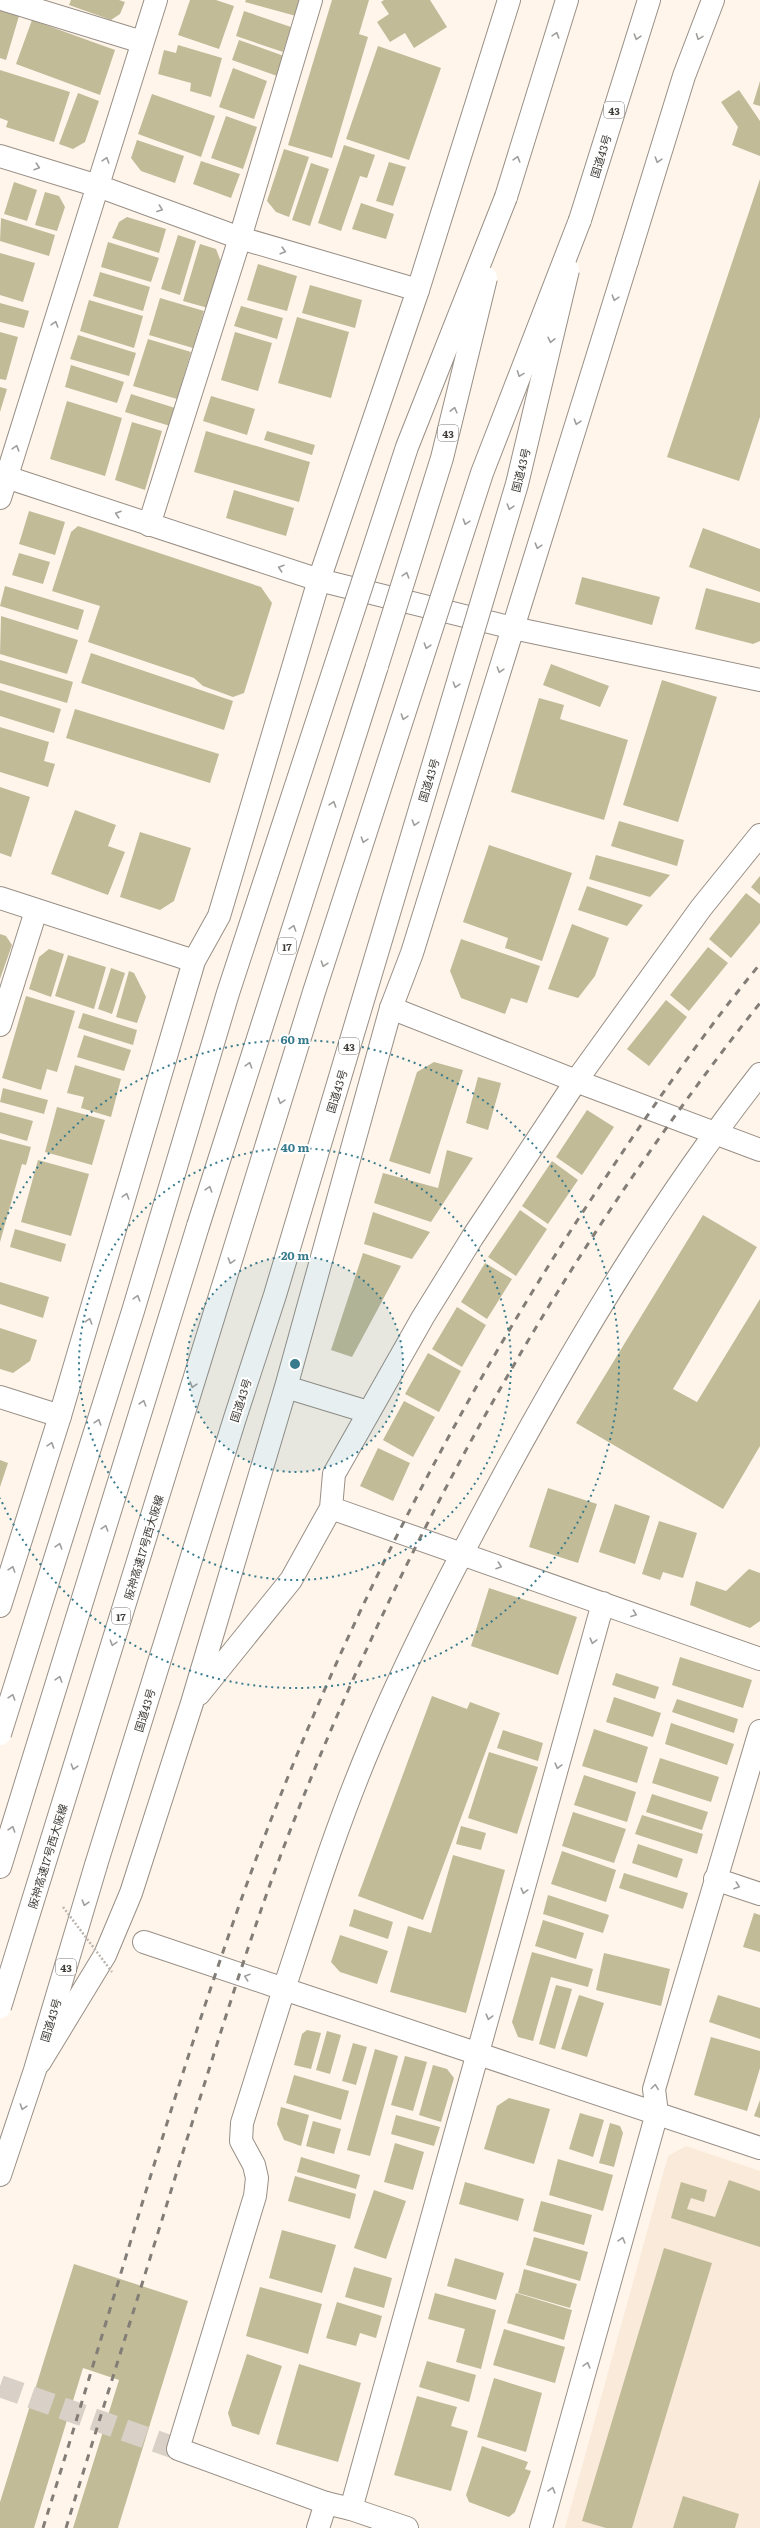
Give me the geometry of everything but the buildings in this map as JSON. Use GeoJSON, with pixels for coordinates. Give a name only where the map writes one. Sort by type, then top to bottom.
{"type":"FeatureCollection","features":[{"type":"Feature","properties":{"kind":"main road"},"geometry":{"type":"LineString","coordinates":[[5,0],[142,42]]}},
{"type":"Feature","properties":{"kind":"main road"},"geometry":{"type":"LineString","coordinates":[[0,498],[3,476],[98,186],[156,0]]}},
{"type":"Feature","properties":{"kind":"main road"},"geometry":{"type":"LineString","coordinates":[[149,524],[240,238],[311,0]]}},
{"type":"Feature","properties":{"kind":"main road"},"geometry":{"type":"LineString","coordinates":[[0,1606],[60,1416],[194,961],[219,916],[318,580],[418,290],[509,0]]}},
{"type":"Feature","properties":{"kind":"main road","name":"43"},"geometry":{"type":"LineString","coordinates":[[377,666],[442,458],[506,197],[567,0]]}},
{"type":"Feature","properties":{"kind":"main road","name":"国道43号"},"geometry":{"type":"LineString","coordinates":[[0,2175],[35,2070],[96,1865],[232,1425],[275,1295],[517,484],[580,220],[649,0]]}},
{"type":"Feature","properties":{"kind":"main road"},"geometry":{"type":"LineString","coordinates":[[35,2070],[105,1955],[131,1892],[192,1703],[286,1387],[391,1008],[412,953],[684,76],[713,0]]}},
{"type":"Feature","properties":{"kind":"main road"},"geometry":{"type":"LineString","coordinates":[[0,156],[98,186],[240,238],[418,290]]}},
{"type":"Feature","properties":{"kind":"main road","name":"43"},"geometry":{"type":"LineString","coordinates":[[0,1734],[133,1311],[228,993],[407,447],[506,197]]}},
{"type":"Feature","properties":{"kind":"main road","name":"阪神高速17号西大阪線"},"geometry":{"type":"LineString","coordinates":[[0,2007],[314,992],[482,472],[580,220]]}},
{"type":"Feature","properties":{"kind":"main road"},"geometry":{"type":"LineString","coordinates":[[3,476],[318,580],[513,628],[760,680]]}},
{"type":"Feature","properties":{"kind":"main road","name":"17"},"geometry":{"type":"LineString","coordinates":[[0,1867],[198,1226],[377,666]]}},
{"type":"Feature","properties":{"kind":"main road"},"geometry":{"type":"LineString","coordinates":[[192,1703],[290,1580],[331,1508],[334,1474],[422,1317],[576,1081],[701,908],[760,835]]}},
{"type":"Feature","properties":{"kind":"main road"},"geometry":{"type":"LineString","coordinates":[[0,898],[194,961]]}},
{"type":"Feature","properties":{"kind":"main road"},"geometry":{"type":"LineString","coordinates":[[0,1025],[36,910]]}},
{"type":"Feature","properties":{"kind":"main road"},"geometry":{"type":"LineString","coordinates":[[391,1008],[713,1134],[760,1150]]}},
{"type":"Feature","properties":{"kind":"main road"},"geometry":{"type":"LineString","coordinates":[[407,2528],[351,2509],[326,2503],[178,2449],[255,2196],[257,2178],[254,2165],[241,2141],[242,2123],[325,1864],[371,1744],[462,1554],[561,1371],[643,1239],[713,1134],[760,1074]]}},
{"type":"Feature","properties":{"kind":"main road"},"geometry":{"type":"LineString","coordinates":[[286,1387],[368,1412]]}},
{"type":"Feature","properties":{"kind":"main road"},"geometry":{"type":"LineString","coordinates":[[0,1397],[60,1416]]}},
{"type":"Feature","properties":{"kind":"main road"},"geometry":{"type":"LineString","coordinates":[[331,1508],[760,1659]]}},
{"type":"Feature","properties":{"kind":"main road"},"geometry":{"type":"LineString","coordinates":[[351,2509],[479,2055],[603,1603]]}},
{"type":"Feature","properties":{"kind":"main road"},"geometry":{"type":"LineString","coordinates":[[541,2528],[657,2113],[654,2089],[760,1731]]}},
{"type":"Feature","properties":{"kind":"main road"},"geometry":{"type":"LineString","coordinates":[[715,1879],[760,1894]]}},
{"type":"Feature","properties":{"kind":"main road"},"geometry":{"type":"LineString","coordinates":[[144,1942],[760,2148]]}},
{"type":"Feature","properties":{"kind":"main road"},"geometry":{"type":"LineString","coordinates":[[318,2528],[326,2503]]}},
{"type":"Feature","properties":{"kind":"path"},"geometry":{"type":"LineString","coordinates":[[61,1906],[112,1972]]}},
{"type":"Feature","properties":{"kind":"shaded area"},"geometry":{"type":"Polygon","coordinates":[[[686,2146],[760,2171],[760,2528],[565,2528],[668,2156],[686,2146]]]}},
{"type":"Feature","properties":{"kind":"tunnel"},"geometry":{"type":"LineString","coordinates":[[0,2386],[178,2449]]}},
{"type":"Feature","properties":{"kind":"railway"},"geometry":{"type":"LineString","coordinates":[[43,2528],[154,2163],[225,1946],[260,1848],[299,1750],[340,1654],[432,1467],[536,1286],[652,1108],[694,1049],[760,964]]}},
{"type":"Feature","properties":{"kind":"railway"},"geometry":{"type":"LineString","coordinates":[[66,2528],[187,2139],[257,1921],[283,1849],[328,1736],[378,1625],[431,1516],[489,1408],[551,1303],[617,1200],[687,1100],[760,1003]]}}]}
